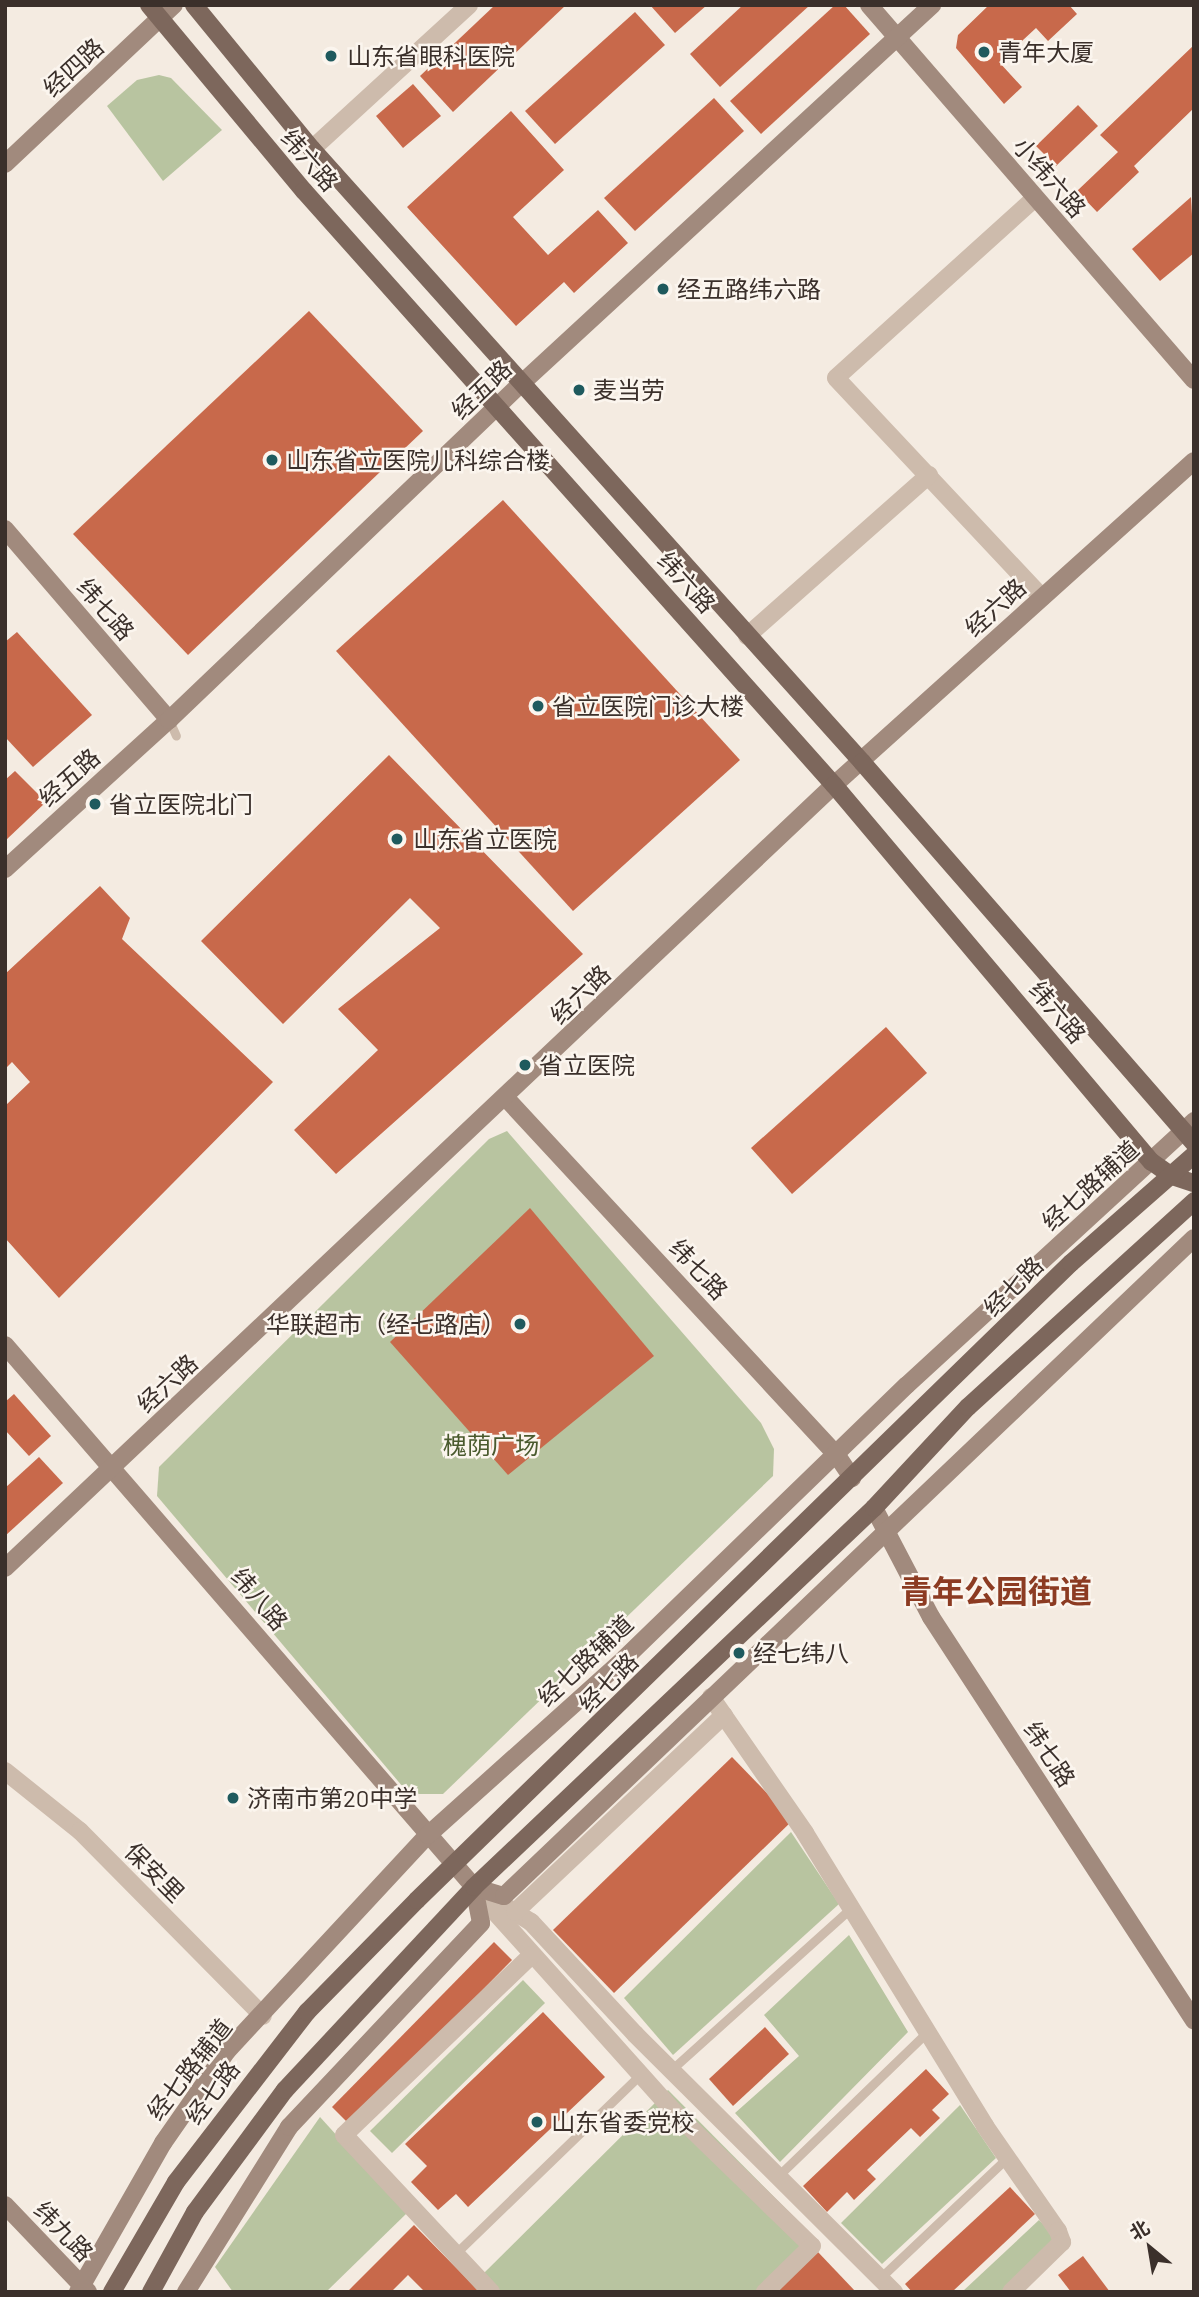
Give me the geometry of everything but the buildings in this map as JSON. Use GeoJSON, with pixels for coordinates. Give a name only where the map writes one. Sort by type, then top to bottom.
{"type":"FeatureCollection","features":[{"type":"Feature","properties":{"kind":"main road","name":"纬六路"},"geometry":{"type":"LineString","coordinates":[[194,5],[312,149],[1190,1132]]}},
{"type":"Feature","properties":{"kind":"main road","name":"纬六路"},"geometry":{"type":"LineString","coordinates":[[154,12],[304,191],[834,785],[1152,1162],[1172,1176],[1194,1183]]}},
{"type":"Feature","properties":{"kind":"main road","name":"经七路"},"geometry":{"type":"LineString","coordinates":[[112,2292],[176,2182],[234,2102],[307,2012],[1071,1263],[1194,1155]]}},
{"type":"Feature","properties":{"kind":"main road"},"geometry":{"type":"LineString","coordinates":[[151,2292],[195,2212],[285,2090],[474,1887],[874,1508],[968,1406],[1194,1200]]}},
{"type":"Feature","properties":{"kind":"street","name":"经四路"},"geometry":{"type":"LineString","coordinates":[[5,164],[154,12],[174,5]]}},
{"type":"Feature","properties":{"kind":"street"},"geometry":{"type":"LineString","coordinates":[[312,149],[469,5]]}},
{"type":"Feature","properties":{"kind":"street","name":"小纬六路"},"geometry":{"type":"LineString","coordinates":[[869,5],[1194,380]]}},
{"type":"Feature","properties":{"kind":"street","name":"经五路"},"geometry":{"type":"LineString","coordinates":[[5,869],[173,728],[522,383],[932,5]]}},
{"type":"Feature","properties":{"kind":"street"},"geometry":{"type":"LineString","coordinates":[[1035,198],[836,377],[1042,597]]}},
{"type":"Feature","properties":{"kind":"street","name":"经六路"},"geometry":{"type":"LineString","coordinates":[[5,1568],[834,785],[1194,461]]}},
{"type":"Feature","properties":{"kind":"street"},"geometry":{"type":"LineString","coordinates":[[747,636],[929,475]]}},
{"type":"Feature","properties":{"kind":"street","name":"纬七路"},"geometry":{"type":"LineString","coordinates":[[5,530],[173,728]]}},
{"type":"Feature","properties":{"kind":"street","name":"纬七路"},"geometry":{"type":"LineString","coordinates":[[506,1097],[836,1454],[852,1478]]}},
{"type":"Feature","properties":{"kind":"street","name":"经七路辅道"},"geometry":{"type":"LineString","coordinates":[[83,2290],[163,2143],[227,2051],[263,2016],[428,1835],[625,1658],[836,1454],[1152,1162],[1190,1132]]}},
{"type":"Feature","properties":{"kind":"street"},"geometry":{"type":"LineString","coordinates":[[474,1887],[504,1896],[885,1529],[1194,1238]]}},
{"type":"Feature","properties":{"kind":"street","name":"纬八路"},"geometry":{"type":"LineString","coordinates":[[5,1345],[114,1466],[474,1887]]}},
{"type":"Feature","properties":{"kind":"street","name":"纬七路"},"geometry":{"type":"LineString","coordinates":[[874,1508],[932,1617],[1194,2021]]}},
{"type":"Feature","properties":{"kind":"street"},"geometry":{"type":"LineString","coordinates":[[711,1697],[851,1908],[1062,2242],[1011,2292]]}},
{"type":"Feature","properties":{"kind":"street"},"geometry":{"type":"LineString","coordinates":[[515,1912],[724,1715]]}},
{"type":"Feature","properties":{"kind":"street","name":"保安里"},"geometry":{"type":"LineString","coordinates":[[5,1771],[80,1831],[263,2016]]}},
{"type":"Feature","properties":{"kind":"street"},"geometry":{"type":"LineString","coordinates":[[474,1887],[531,1922],[671,2070],[894,2292]]}},
{"type":"Feature","properties":{"kind":"street"},"geometry":{"type":"LineString","coordinates":[[474,1887],[640,2075],[812,2246],[765,2292]]}},
{"type":"Feature","properties":{"kind":"street"},"geometry":{"type":"LineString","coordinates":[[186,2292],[289,2127],[481,1923],[474,1887]]}},
{"type":"Feature","properties":{"kind":"street"},"geometry":{"type":"LineString","coordinates":[[491,2292],[344,2135],[532,1955]]}},
{"type":"Feature","properties":{"kind":"street","name":"纬九路"},"geometry":{"type":"LineString","coordinates":[[5,2205],[83,2290]]}},
{"type":"Feature","properties":{"kind":"lane"},"geometry":{"type":"LineString","coordinates":[[671,2070],[851,1908]]}},
{"type":"Feature","properties":{"kind":"lane"},"geometry":{"type":"LineString","coordinates":[[778,2176],[927,2032]]}},
{"type":"Feature","properties":{"kind":"lane"},"geometry":{"type":"LineString","coordinates":[[455,2254],[640,2075]]}},
{"type":"Feature","properties":{"kind":"lane"},"geometry":{"type":"LineString","coordinates":[[880,2278],[1007,2158]]}},
{"type":"Feature","properties":{"kind":"green space"},"geometry":{"type":"Polygon","coordinates":[[[159,75],[171,78],[222,130],[163,181],[107,106],[137,80],[159,75]]]}},
{"type":"Feature","properties":{"kind":"green space","name":"槐荫广场"},"geometry":{"type":"Polygon","coordinates":[[[507,1131],[761,1423],[774,1449],[773,1476],[443,1794],[419,1794],[403,1787],[157,1496],[159,1467],[489,1139],[507,1131]]]}},
{"type":"Feature","properties":{"kind":"green space"},"geometry":{"type":"Polygon","coordinates":[[[791,1832],[839,1904],[673,2055],[624,1998],[791,1832]]]}},
{"type":"Feature","properties":{"kind":"green space"},"geometry":{"type":"Polygon","coordinates":[[[849,1935],[908,2032],[780,2162],[735,2113],[799,2056],[764,2015],[849,1935]]]}},
{"type":"Feature","properties":{"kind":"green space"},"geometry":{"type":"Polygon","coordinates":[[[523,1980],[545,2003],[392,2153],[370,2131],[523,1980]]]}},
{"type":"Feature","properties":{"kind":"green space"},"geometry":{"type":"Polygon","coordinates":[[[668,2090],[815,2238],[756,2292],[500,2292],[484,2273],[668,2090]]]}},
{"type":"Feature","properties":{"kind":"green space"},"geometry":{"type":"Polygon","coordinates":[[[960,2105],[996,2158],[882,2264],[841,2223],[960,2105]]]}},
{"type":"Feature","properties":{"kind":"green space"},"geometry":{"type":"Polygon","coordinates":[[[320,2117],[407,2213],[326,2292],[233,2292],[215,2267],[320,2117]]]}},
{"type":"Feature","properties":{"kind":"green space"},"geometry":{"type":"Polygon","coordinates":[[[1039,2220],[1057,2238],[1003,2292],[962,2292],[1039,2220]]]}},
{"type":"Feature","properties":{"kind":"place","name":"青年大厦"},"geometry":{"type":"Point","coordinates":[984,52]}},
{"type":"Feature","properties":{"kind":"place","name":"山东省眼科医院"},"geometry":{"type":"Point","coordinates":[331,56]}},
{"type":"Feature","properties":{"kind":"place","name":"经五路纬六路"},"geometry":{"type":"Point","coordinates":[663,289]}},
{"type":"Feature","properties":{"kind":"place","name":"麦当劳"},"geometry":{"type":"Point","coordinates":[579,390]}},
{"type":"Feature","properties":{"kind":"place","name":"山东省立医院儿科综合楼"},"geometry":{"type":"Point","coordinates":[272,460]}},
{"type":"Feature","properties":{"kind":"place","name":"省立医院门诊大楼"},"geometry":{"type":"Point","coordinates":[538,706]}},
{"type":"Feature","properties":{"kind":"place","name":"省立医院北门"},"geometry":{"type":"Point","coordinates":[95,804]}},
{"type":"Feature","properties":{"kind":"place","name":"山东省立医院"},"geometry":{"type":"Point","coordinates":[397,839]}},
{"type":"Feature","properties":{"kind":"place","name":"省立医院"},"geometry":{"type":"Point","coordinates":[525,1065]}},
{"type":"Feature","properties":{"kind":"place","name":"华联超市（经七路店）"},"geometry":{"type":"Point","coordinates":[520,1324]}},
{"type":"Feature","properties":{"kind":"place","name":"经七纬八"},"geometry":{"type":"Point","coordinates":[739,1653]}},
{"type":"Feature","properties":{"kind":"place","name":"济南市第20中学"},"geometry":{"type":"Point","coordinates":[233,1798]}},
{"type":"Feature","properties":{"kind":"place","name":"山东省委党校"},"geometry":{"type":"Point","coordinates":[537,2122]}},
{"type":"Feature","properties":{"kind":"district","name":"青年公园街道"},"geometry":{"type":"Point","coordinates":[996,1590]}}]}
